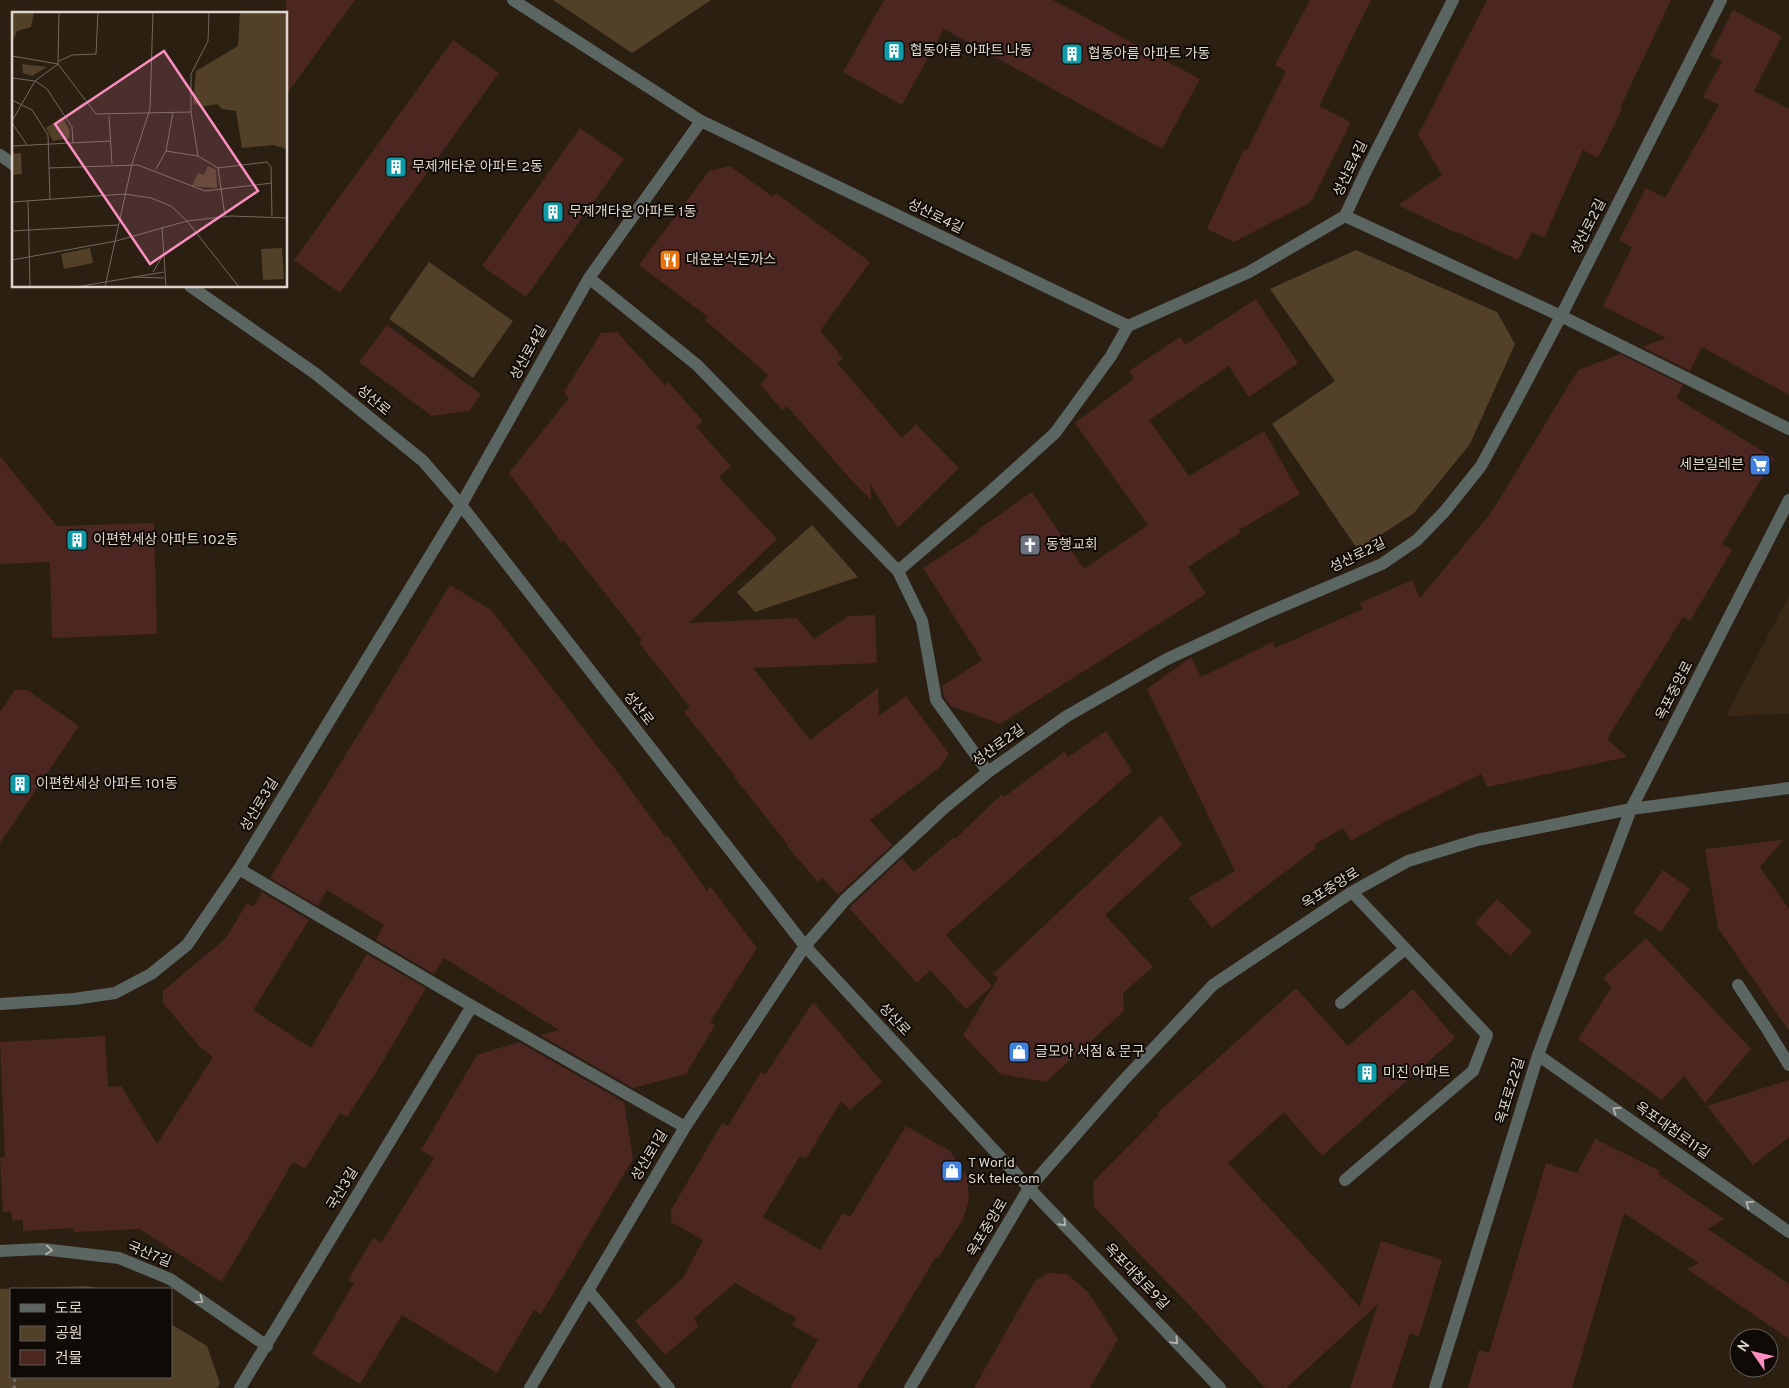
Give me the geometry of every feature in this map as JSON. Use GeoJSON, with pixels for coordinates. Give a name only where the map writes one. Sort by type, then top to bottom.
{"type":"FeatureCollection","features":[{"type":"Feature","properties":{"kind":"street"},"geometry":{"type":"LineString","coordinates":[[513,0],[701,121]]}},
{"type":"Feature","properties":{"kind":"street","name":"성산로4길"},"geometry":{"type":"LineString","coordinates":[[461,505],[589,278],[701,121],[1128,326],[1250,272],[1345,216],[1453,0]]}},
{"type":"Feature","properties":{"kind":"street","name":"성산로2길"},"geometry":{"type":"LineString","coordinates":[[805,946],[845,900],[944,808],[988,772],[1067,716],[1167,659],[1262,615],[1382,564],[1417,540],[1445,511],[1481,466],[1561,316],[1721,0]]}},
{"type":"Feature","properties":{"kind":"street"},"geometry":{"type":"LineString","coordinates":[[0,155],[12,164]]}},
{"type":"Feature","properties":{"kind":"street"},"geometry":{"type":"LineString","coordinates":[[1345,216],[1561,316],[1789,429]]}},
{"type":"Feature","properties":{"kind":"street"},"geometry":{"type":"LineString","coordinates":[[589,278],[697,365],[898,571],[922,620],[936,700],[988,772]]}},
{"type":"Feature","properties":{"kind":"street","name":"성산로"},"geometry":{"type":"LineString","coordinates":[[193,288],[316,374],[423,462],[461,505],[805,946],[1029,1188]]}},
{"type":"Feature","properties":{"kind":"street"},"geometry":{"type":"LineString","coordinates":[[898,571],[1055,433],[1111,356],[1128,326]]}},
{"type":"Feature","properties":{"kind":"street","name":"옥포중앙로"},"geometry":{"type":"LineString","coordinates":[[910,1388],[1029,1188],[1122,1082],[1213,985],[1352,892],[1408,860],[1468,842],[1631,809],[1789,500]]}},
{"type":"Feature","properties":{"kind":"street","name":"성산로3길"},"geometry":{"type":"LineString","coordinates":[[0,1004],[74,999],[115,993],[151,974],[186,945],[239,869],[461,505]]}},
{"type":"Feature","properties":{"kind":"street"},"geometry":{"type":"LineString","coordinates":[[1631,809],[1789,788]]}},
{"type":"Feature","properties":{"kind":"street","name":"옥포로22길"},"geometry":{"type":"LineString","coordinates":[[1435,1388],[1538,1056],[1631,809]]}},
{"type":"Feature","properties":{"kind":"street"},"geometry":{"type":"LineString","coordinates":[[239,869],[472,1006],[685,1127]]}},
{"type":"Feature","properties":{"kind":"street"},"geometry":{"type":"LineString","coordinates":[[1346,1180],[1473,1071],[1487,1035],[1352,892]]}},
{"type":"Feature","properties":{"kind":"street","name":"성산로1길"},"geometry":{"type":"LineString","coordinates":[[530,1388],[685,1127],[805,946]]}},
{"type":"Feature","properties":{"kind":"street"},"geometry":{"type":"LineString","coordinates":[[1342,1003],[1405,949]]}},
{"type":"Feature","properties":{"kind":"street"},"geometry":{"type":"LineString","coordinates":[[1738,985],[1768,1029],[1789,1066]]}},
{"type":"Feature","properties":{"kind":"street","name":"국산3길"},"geometry":{"type":"LineString","coordinates":[[240,1388],[472,1006]]}},
{"type":"Feature","properties":{"kind":"street","name":"옥포대첩로11길"},"geometry":{"type":"LineString","coordinates":[[1538,1056],[1789,1232]]}},
{"type":"Feature","properties":{"kind":"street","name":"옥포대첩로9길"},"geometry":{"type":"LineString","coordinates":[[1029,1188],[1220,1388]]}},
{"type":"Feature","properties":{"kind":"street","name":"국산7길"},"geometry":{"type":"LineString","coordinates":[[0,1251],[42,1249],[119,1258],[170,1279],[267,1346]]}},
{"type":"Feature","properties":{"kind":"street"},"geometry":{"type":"LineString","coordinates":[[588,1290],[669,1388]]}},
{"type":"Feature","properties":{"kind":"shaded area"},"geometry":{"type":"Polygon","coordinates":[[[1789,595],[1789,714],[1726,716],[1789,595]]]}},
{"type":"Feature","properties":{"kind":"green space"},"geometry":{"type":"Polygon","coordinates":[[[553,0],[711,0],[632,53],[553,0]]]}},
{"type":"Feature","properties":{"kind":"green space"},"geometry":{"type":"Polygon","coordinates":[[[1356,250],[1497,312],[1515,344],[1470,444],[1414,513],[1358,550],[1272,424],[1335,381],[1270,289],[1356,250]]]}},
{"type":"Feature","properties":{"kind":"green space"},"geometry":{"type":"Polygon","coordinates":[[[429,262],[513,321],[473,378],[389,319],[429,262]]]}},
{"type":"Feature","properties":{"kind":"green space"},"geometry":{"type":"Polygon","coordinates":[[[812,525],[858,577],[755,612],[737,592],[812,525]]]}},
{"type":"Feature","properties":{"kind":"green space"},"geometry":{"type":"Polygon","coordinates":[[[87,1286],[97,1288],[29,1288],[87,1286]]]}},
{"type":"Feature","properties":{"kind":"green space"},"geometry":{"type":"Polygon","coordinates":[[[0,1289],[10,1289],[10,1378],[172,1378],[172,1325],[207,1346],[220,1384],[217,1388],[0,1388],[0,1289]]]}},
{"type":"Feature","properties":{"kind":"building"},"geometry":{"type":"Polygon","coordinates":[[[286,0],[355,0],[288,92],[288,12],[286,12],[286,0]]]}},
{"type":"Feature","properties":{"kind":"building","name":"협동아름 아파트 가동"},"geometry":{"type":"Polygon","coordinates":[[[884,0],[1053,0],[1200,79],[1162,149],[944,29],[902,105],[843,72],[884,0]]]}},
{"type":"Feature","properties":{"kind":"building"},"geometry":{"type":"Polygon","coordinates":[[[1310,0],[1371,0],[1319,106],[1351,122],[1311,202],[1234,242],[1207,229],[1244,149],[1247,150],[1286,71],[1275,65],[1310,0]]]}},
{"type":"Feature","properties":{"kind":"building"},"geometry":{"type":"Polygon","coordinates":[[[1487,0],[1671,0],[1598,158],[1583,150],[1544,238],[1532,232],[1518,260],[1398,205],[1442,175],[1418,135],[1487,0]]]}},
{"type":"Feature","properties":{"kind":"building"},"geometry":{"type":"Polygon","coordinates":[[[1733,10],[1782,36],[1754,91],[1789,109],[1789,395],[1702,347],[1690,371],[1642,347],[1666,338],[1603,306],[1632,247],[1619,240],[1646,188],[1665,198],[1719,105],[1703,97],[1722,61],[1710,55],[1733,10]]]}},
{"type":"Feature","properties":{"kind":"building","name":"무제개타운 아파트 2동"},"geometry":{"type":"Polygon","coordinates":[[[453,40],[499,73],[340,293],[294,260],[453,40]]]}},
{"type":"Feature","properties":{"kind":"building","name":"무제개타운 아파트 1동"},"geometry":{"type":"Polygon","coordinates":[[[580,128],[624,159],[526,297],[482,266],[580,128]]]}},
{"type":"Feature","properties":{"kind":"building"},"geometry":{"type":"Polygon","coordinates":[[[730,166],[773,197],[776,193],[870,262],[820,331],[843,358],[837,363],[902,438],[916,424],[959,468],[898,528],[870,484],[871,500],[787,406],[782,410],[761,385],[768,375],[705,320],[708,317],[639,265],[709,171],[730,166]]]}},
{"type":"Feature","properties":{"kind":"building"},"geometry":{"type":"Polygon","coordinates":[[[1256,299],[1298,363],[1249,397],[1229,366],[1149,420],[1189,476],[1264,431],[1300,494],[1239,530],[1241,532],[1188,567],[1206,594],[1000,724],[951,706],[944,697],[942,686],[982,660],[923,568],[980,531],[976,531],[1032,492],[1084,569],[1148,525],[1075,423],[1134,379],[1129,371],[1180,337],[1185,345],[1256,299]]]}},
{"type":"Feature","properties":{"kind":"building"},"geometry":{"type":"Polygon","coordinates":[[[387,325],[481,394],[469,411],[432,416],[359,362],[387,325]]]}},
{"type":"Feature","properties":{"kind":"building"},"geometry":{"type":"Polygon","coordinates":[[[617,332],[665,385],[668,382],[703,421],[696,427],[731,466],[719,477],[777,539],[689,623],[797,618],[814,639],[849,616],[875,615],[877,663],[753,668],[810,740],[878,688],[879,716],[906,696],[949,754],[939,768],[870,820],[892,845],[838,895],[823,878],[818,882],[787,846],[684,712],[690,707],[639,643],[642,640],[563,540],[561,542],[509,473],[569,398],[564,392],[601,333],[617,332]]]}},
{"type":"Feature","properties":{"kind":"building"},"geometry":{"type":"Polygon","coordinates":[[[1620,354],[1683,385],[1676,398],[1774,458],[1722,544],[1732,550],[1690,621],[1683,617],[1607,739],[1627,757],[1487,787],[1481,774],[1384,822],[1351,841],[1343,828],[1314,845],[1316,848],[1212,928],[1189,898],[1235,871],[1147,689],[1191,657],[1201,677],[1273,642],[1275,648],[1363,609],[1360,603],[1412,580],[1420,598],[1491,513],[1578,370],[1620,354]]]}},
{"type":"Feature","properties":{"kind":"building","name":"이편한세상 아파트 102동"},"geometry":{"type":"Polygon","coordinates":[[[0,456],[57,526],[154,523],[157,634],[52,638],[50,562],[0,564],[0,456]]]}},
{"type":"Feature","properties":{"kind":"building"},"geometry":{"type":"Polygon","coordinates":[[[450,585],[491,610],[619,774],[666,838],[667,835],[707,891],[710,886],[757,948],[710,1022],[715,1025],[686,1074],[633,1088],[540,1035],[559,1030],[444,958],[434,974],[376,940],[384,925],[327,890],[318,906],[270,878],[450,585]]]}},
{"type":"Feature","properties":{"kind":"building","name":"이편한세상 아파트 101동"},"geometry":{"type":"Polygon","coordinates":[[[15,690],[27,690],[79,726],[0,843],[0,712],[15,690]]]}},
{"type":"Feature","properties":{"kind":"building"},"geometry":{"type":"Polygon","coordinates":[[[1106,731],[1132,771],[946,935],[992,986],[966,1009],[930,970],[917,983],[849,908],[902,858],[914,872],[954,837],[955,839],[1002,794],[1004,797],[1064,752],[1068,757],[1106,731]]]}},
{"type":"Feature","properties":{"kind":"building"},"geometry":{"type":"Polygon","coordinates":[[[1161,815],[1182,845],[1105,915],[1153,967],[1123,993],[1124,1011],[1046,1082],[1000,1074],[963,1035],[998,978],[993,974],[1161,815]]]}},
{"type":"Feature","properties":{"kind":"building"},"geometry":{"type":"Polygon","coordinates":[[[1783,840],[1760,867],[1789,909],[1789,1031],[1718,928],[1705,849],[1783,840]]]}},
{"type":"Feature","properties":{"kind":"building"},"geometry":{"type":"Polygon","coordinates":[[[1663,870],[1690,889],[1661,932],[1633,913],[1663,870]]]}},
{"type":"Feature","properties":{"kind":"building"},"geometry":{"type":"Polygon","coordinates":[[[262,892],[309,920],[253,1010],[311,1048],[367,954],[426,988],[377,1071],[347,1117],[340,1113],[305,1169],[293,1162],[222,1282],[140,1229],[74,1232],[74,1228],[23,1231],[23,1220],[12,1221],[11,1211],[3,1212],[0,1157],[5,1157],[0,1042],[105,1036],[108,1087],[121,1086],[157,1144],[213,1057],[201,1048],[163,1003],[163,991],[226,938],[247,903],[253,907],[262,892]]]}},
{"type":"Feature","properties":{"kind":"building"},"geometry":{"type":"Polygon","coordinates":[[[1497,899],[1532,932],[1510,956],[1475,923],[1497,899]]]}},
{"type":"Feature","properties":{"kind":"building"},"geometry":{"type":"Polygon","coordinates":[[[1646,938],[1751,1049],[1705,1103],[1684,1076],[1662,1100],[1578,1039],[1612,987],[1603,978],[1646,938]]]}},
{"type":"Feature","properties":{"kind":"building"},"geometry":{"type":"Polygon","coordinates":[[[1296,988],[1348,1046],[1413,989],[1455,1038],[1322,1156],[1284,1112],[1228,1163],[1360,1307],[1381,1241],[1442,1260],[1419,1336],[1410,1333],[1392,1388],[1350,1388],[1378,1304],[1286,1388],[1265,1388],[1195,1311],[1094,1207],[1093,1182],[1159,1115],[1157,1113],[1296,988]]]}},
{"type":"Feature","properties":{"kind":"building"},"geometry":{"type":"Polygon","coordinates":[[[813,1002],[882,1082],[850,1110],[841,1101],[806,1159],[800,1156],[763,1217],[820,1250],[843,1213],[850,1217],[906,1126],[950,1151],[967,1177],[969,1200],[963,1219],[938,1258],[936,1257],[857,1388],[790,1388],[818,1340],[792,1325],[796,1318],[735,1283],[694,1318],[698,1327],[665,1355],[635,1321],[683,1278],[703,1240],[671,1222],[671,1210],[722,1123],[728,1126],[761,1072],[765,1075],[813,1002]]]}},
{"type":"Feature","properties":{"kind":"building"},"geometry":{"type":"Polygon","coordinates":[[[519,1042],[624,1102],[633,1159],[541,1314],[534,1310],[497,1373],[402,1315],[360,1384],[312,1354],[354,1283],[348,1280],[373,1238],[381,1243],[434,1158],[421,1150],[477,1055],[519,1042]]]}},
{"type":"Feature","properties":{"kind":"building"},"geometry":{"type":"Polygon","coordinates":[[[1789,1080],[1789,1137],[1753,1165],[1707,1106],[1789,1080]]]}},
{"type":"Feature","properties":{"kind":"building"},"geometry":{"type":"Polygon","coordinates":[[[1595,1139],[1660,1171],[1658,1174],[1724,1219],[1708,1229],[1789,1284],[1789,1339],[1779,1332],[1779,1328],[1773,1328],[1687,1269],[1699,1263],[1624,1213],[1572,1388],[1468,1388],[1479,1350],[1489,1353],[1546,1163],[1577,1173],[1595,1139]]]}},
{"type":"Feature","properties":{"kind":"building"},"geometry":{"type":"Polygon","coordinates":[[[1048,1273],[1067,1274],[1088,1292],[1118,1339],[1090,1388],[974,1388],[1035,1281],[1048,1273]]]}},
{"type":"Feature","properties":{"kind":"place","name":"협동아름 아파트 나동"},"geometry":{"type":"Point","coordinates":[894,51]}},
{"type":"Feature","properties":{"kind":"place","name":"협동아름 아파트 가동"},"geometry":{"type":"Point","coordinates":[1072,54]}},
{"type":"Feature","properties":{"kind":"place","name":"무제개타운 아파트 2동"},"geometry":{"type":"Point","coordinates":[396,167]}},
{"type":"Feature","properties":{"kind":"place","name":"무제개타운 아파트 1동"},"geometry":{"type":"Point","coordinates":[553,212]}},
{"type":"Feature","properties":{"kind":"place","name":"대운분식돈까스"},"geometry":{"type":"Point","coordinates":[670,260]}},
{"type":"Feature","properties":{"kind":"place","name":"세븐일레븐"},"geometry":{"type":"Point","coordinates":[1760,465]}},
{"type":"Feature","properties":{"kind":"place","name":"이편한세상 아파트 102동"},"geometry":{"type":"Point","coordinates":[77,540]}},
{"type":"Feature","properties":{"kind":"place","name":"동행교회"},"geometry":{"type":"Point","coordinates":[1030,545]}},
{"type":"Feature","properties":{"kind":"place","name":"이편한세상 아파트 101동"},"geometry":{"type":"Point","coordinates":[20,784]}},
{"type":"Feature","properties":{"kind":"place","name":"글모아 서점 & 문구"},"geometry":{"type":"Point","coordinates":[1019,1052]}},
{"type":"Feature","properties":{"kind":"place","name":"미진 아파트"},"geometry":{"type":"Point","coordinates":[1367,1073]}},
{"type":"Feature","properties":{"kind":"place","name":"T World SK telecom"},"geometry":{"type":"Point","coordinates":[952,1171]}}]}
